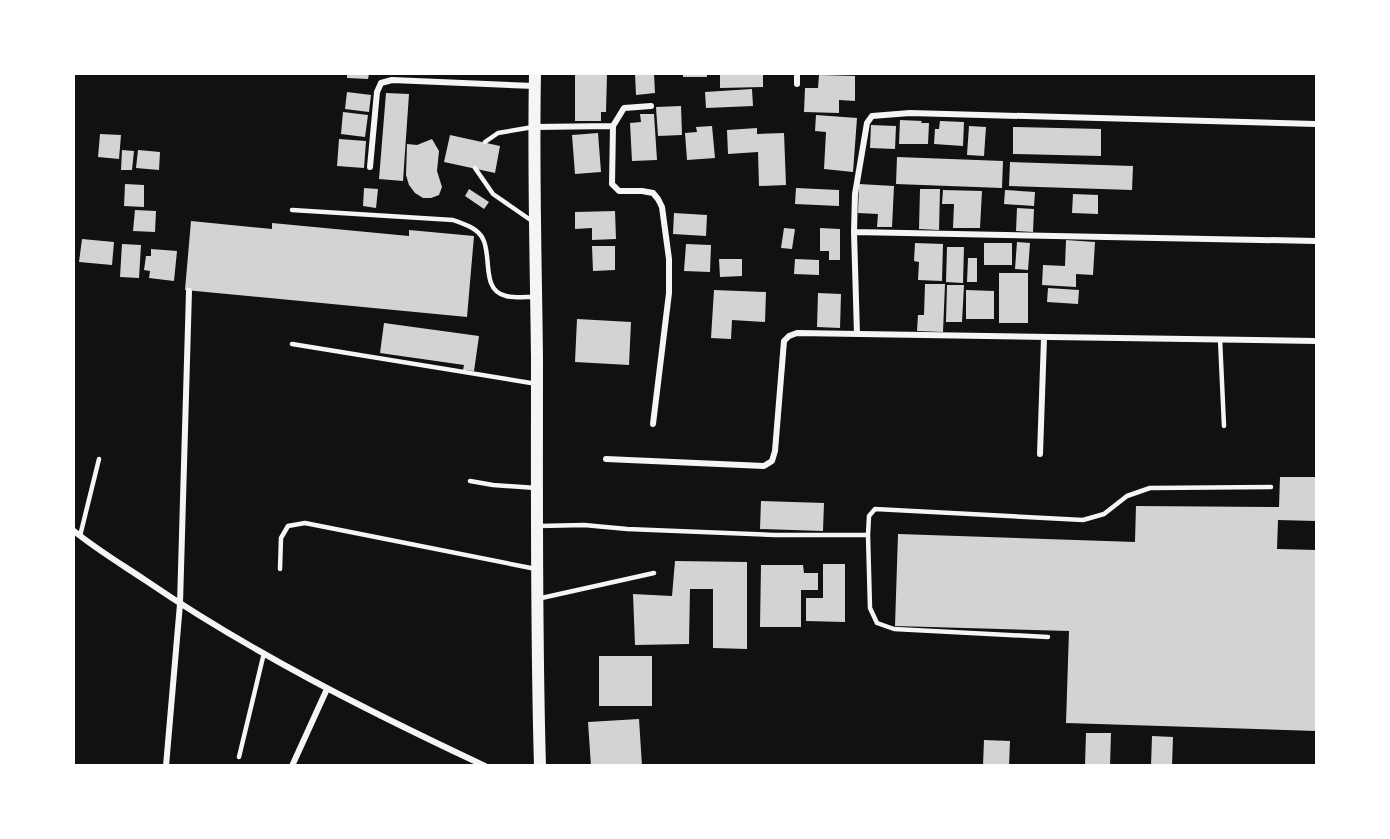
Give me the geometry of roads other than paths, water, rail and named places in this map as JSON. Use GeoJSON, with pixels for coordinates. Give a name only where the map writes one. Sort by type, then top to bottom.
{"type":"FeatureCollection","features":[{"type":"Feature","properties":{"kind":"main road"},"geometry":{"type":"LineString","coordinates":[[535,80],[533,127],[537,297],[536,569],[540,765]]}},
{"type":"Feature","properties":{"kind":"street"},"geometry":{"type":"LineString","coordinates":[[797,74],[797,84]]}},
{"type":"Feature","properties":{"kind":"street"},"geometry":{"type":"LineString","coordinates":[[370,167],[377,92],[381,83],[392,80],[535,80]]}},
{"type":"Feature","properties":{"kind":"street"},"geometry":{"type":"LineString","coordinates":[[651,106],[624,108],[613,126],[612,184],[619,191],[653,193],[662,207],[669,293],[653,424]]}},
{"type":"Feature","properties":{"kind":"street"},"geometry":{"type":"LineString","coordinates":[[857,334],[854,232],[858,173],[867,123],[872,116],[910,113],[1317,124]]}},
{"type":"Feature","properties":{"kind":"street"},"geometry":{"type":"LineString","coordinates":[[533,127],[613,126]]}},
{"type":"Feature","properties":{"kind":"street"},"geometry":{"type":"LineString","coordinates":[[854,232],[1317,241]]}},
{"type":"Feature","properties":{"kind":"street"},"geometry":{"type":"LineString","coordinates":[[166,765],[180,604],[189,291]]}},
{"type":"Feature","properties":{"kind":"street"},"geometry":{"type":"LineString","coordinates":[[606,459],[764,466],[772,461],[775,451],[784,341],[797,333],[1044,339],[1317,341]]}},
{"type":"Feature","properties":{"kind":"street"},"geometry":{"type":"LineString","coordinates":[[1040,454],[1044,339]]}},
{"type":"Feature","properties":{"kind":"street"},"geometry":{"type":"LineString","coordinates":[[74,531],[207,622],[327,689],[485,765]]}},
{"type":"Feature","properties":{"kind":"street"},"geometry":{"type":"LineString","coordinates":[[292,765],[327,689]]}},
{"type":"Feature","properties":{"kind":"lane"},"geometry":{"type":"LineString","coordinates":[[485,142],[498,133],[533,127]]}},
{"type":"Feature","properties":{"kind":"lane"},"geometry":{"type":"LineString","coordinates":[[475,168],[493,194],[535,222]]}},
{"type":"Feature","properties":{"kind":"lane"},"geometry":{"type":"LineString","coordinates":[[292,210],[453,220],[470,226],[483,239],[491,281],[495,290],[505,296],[537,297]]}},
{"type":"Feature","properties":{"kind":"lane"},"geometry":{"type":"LineString","coordinates":[[1220,339],[1224,426]]}},
{"type":"Feature","properties":{"kind":"lane"},"geometry":{"type":"LineString","coordinates":[[292,344],[537,384]]}},
{"type":"Feature","properties":{"kind":"lane"},"geometry":{"type":"LineString","coordinates":[[80,536],[99,459]]}},
{"type":"Feature","properties":{"kind":"lane"},"geometry":{"type":"LineString","coordinates":[[470,481],[536,488]]}},
{"type":"Feature","properties":{"kind":"lane"},"geometry":{"type":"LineString","coordinates":[[1048,637],[894,629],[877,623],[870,608],[869,516],[875,509],[1083,520],[1104,514],[1127,496],[1150,488],[1271,487]]}},
{"type":"Feature","properties":{"kind":"lane"},"geometry":{"type":"LineString","coordinates":[[280,569],[281,538],[288,526],[305,523],[536,569]]}},
{"type":"Feature","properties":{"kind":"lane"},"geometry":{"type":"LineString","coordinates":[[536,526],[584,525],[776,535],[868,535]]}},
{"type":"Feature","properties":{"kind":"lane"},"geometry":{"type":"LineString","coordinates":[[537,599],[654,573]]}},
{"type":"Feature","properties":{"kind":"lane"},"geometry":{"type":"LineString","coordinates":[[239,757],[264,653]]}}]}
